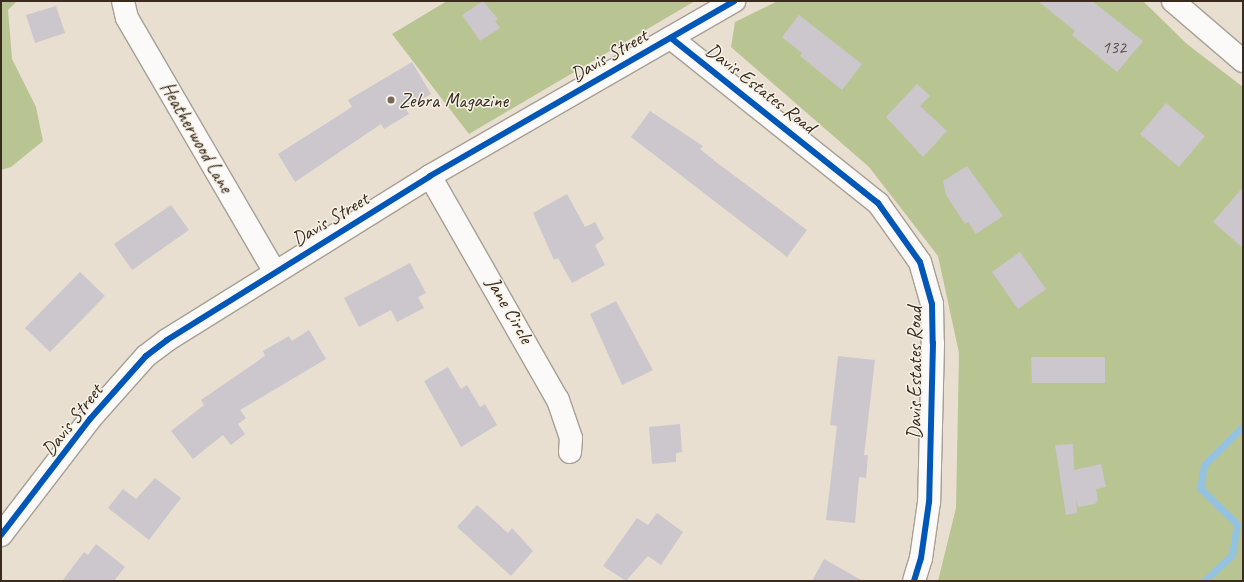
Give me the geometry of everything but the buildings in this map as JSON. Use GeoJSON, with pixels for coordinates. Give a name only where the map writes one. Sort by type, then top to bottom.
{"type":"FeatureCollection","features":[{"type":"Feature","properties":{"kind":"street","name":"Heatherwood Lane"},"geometry":{"type":"LineString","coordinates":[[124,1],[127,18],[274,272]]}},
{"type":"Feature","properties":{"kind":"street","name":"Davis Street"},"geometry":{"type":"LineString","coordinates":[[1,535],[90,419],[146,356],[191,323],[430,176],[734,1]]}},
{"type":"Feature","properties":{"kind":"street"},"geometry":{"type":"LineString","coordinates":[[1173,1],[1243,61]]}},
{"type":"Feature","properties":{"kind":"street","name":"Davis Estates Road"},"geometry":{"type":"LineString","coordinates":[[671,38],[878,203],[920,262],[932,304],[933,343],[929,502],[921,558],[914,581]]}},
{"type":"Feature","properties":{"kind":"street","name":"Jane Circle"},"geometry":{"type":"LineString","coordinates":[[430,176],[558,400],[571,438],[570,452]]}},
{"type":"Feature","properties":{"kind":"green space"},"geometry":{"type":"Polygon","coordinates":[[[1,1],[17,1],[8,10],[12,59],[36,107],[43,141],[11,167],[1,170],[1,1]]]}},
{"type":"Feature","properties":{"kind":"green space"},"geometry":{"type":"Polygon","coordinates":[[[447,1],[695,1],[469,134],[392,34],[447,1]]]}},
{"type":"Feature","properties":{"kind":"green space"},"geometry":{"type":"Polygon","coordinates":[[[778,1],[1143,1],[1187,44],[1243,87],[1243,581],[938,581],[956,508],[959,353],[938,256],[869,167],[731,47],[735,22],[778,1]]]}},
{"type":"Feature","properties":{"kind":"waterway"},"geometry":{"type":"LineString","coordinates":[[1204,581],[1232,555],[1237,524],[1200,488],[1204,465],[1243,426]]}},
{"type":"Feature","properties":{"kind":"cycle path"},"geometry":{"type":"LineString","coordinates":[[1,535],[90,419],[146,356],[167,340],[430,176],[734,1]]}},
{"type":"Feature","properties":{"kind":"cycle path"},"geometry":{"type":"LineString","coordinates":[[671,38],[878,203],[920,262],[932,304],[933,343],[929,502],[921,558],[914,581]]}},
{"type":"Feature","properties":{"kind":"place","name":"Zebra Magazine"},"geometry":{"type":"Point","coordinates":[391,100]}}]}
